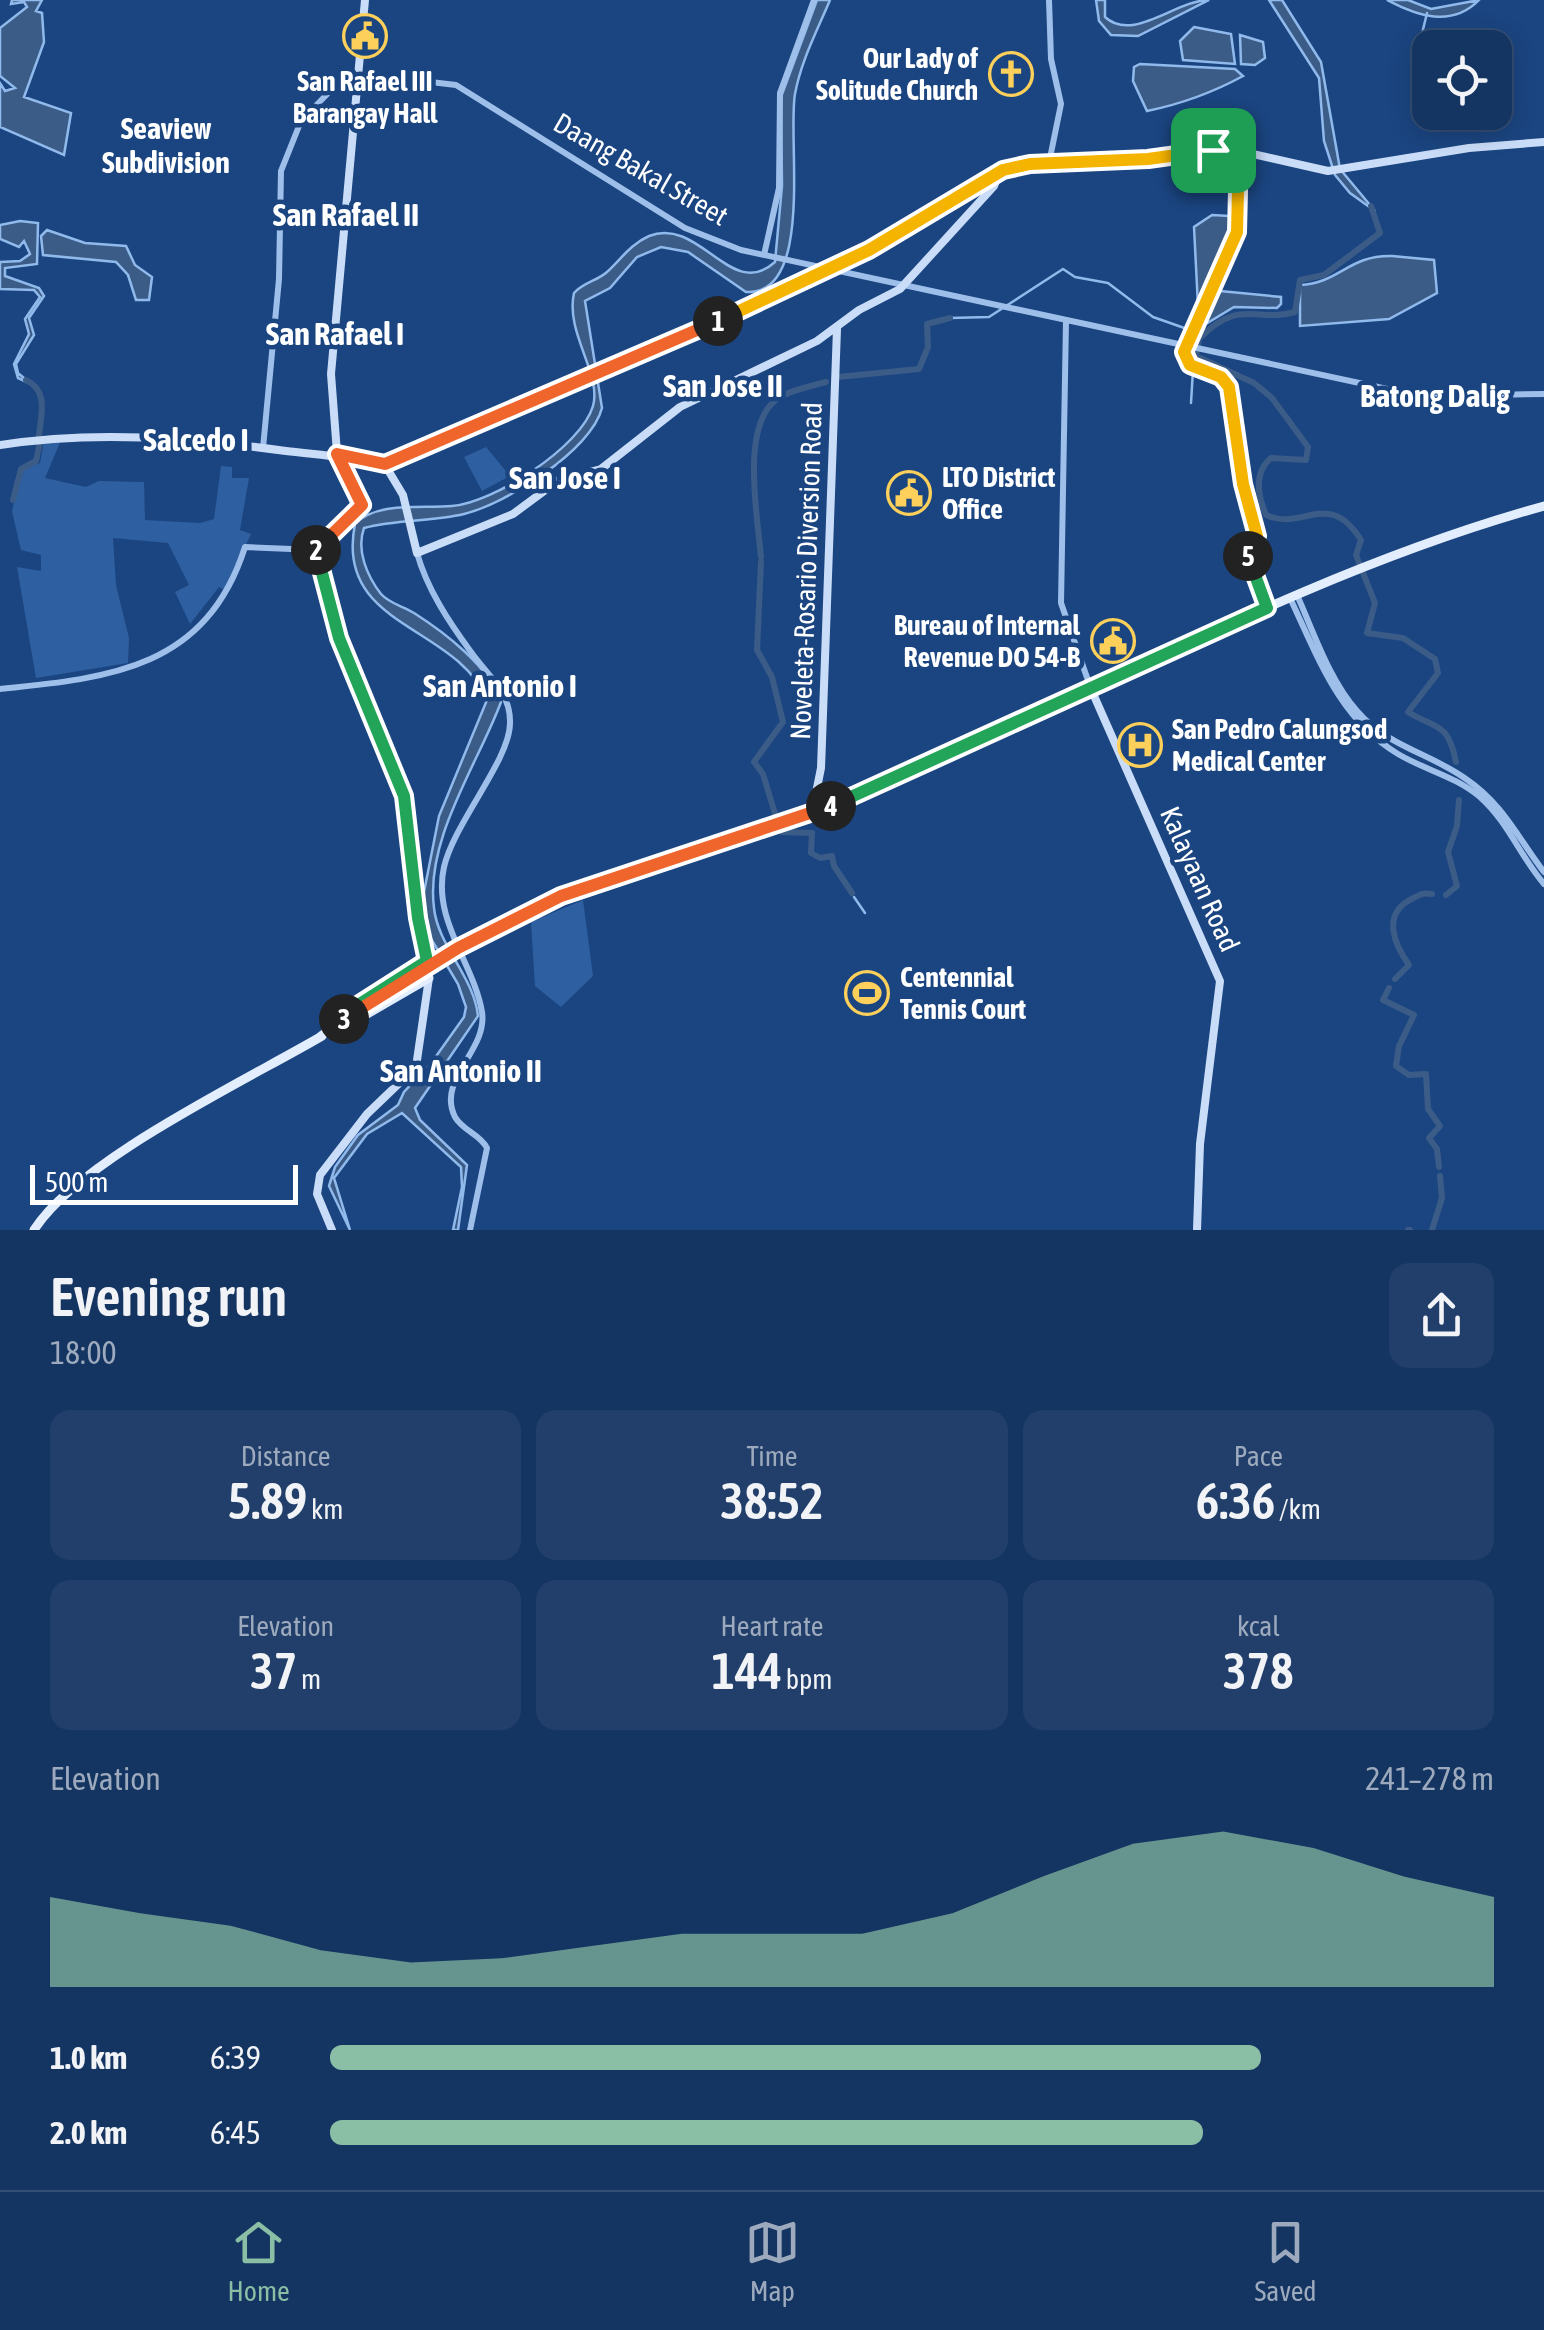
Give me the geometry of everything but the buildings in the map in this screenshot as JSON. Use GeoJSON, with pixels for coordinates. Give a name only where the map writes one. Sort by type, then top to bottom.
{"type":"FeatureCollection","features":[{"type":"Feature","properties":{"kind":"main road"},"geometry":{"type":"LineString","coordinates":[[332,1230],[317,1194],[320,1176],[367,1114],[416,1066],[431,968],[418,918],[404,796],[339,638],[316,550],[362,505],[337,454],[332,362],[365,0]]}},
{"type":"Feature","properties":{"kind":"main road"},"geometry":{"type":"LineString","coordinates":[[0,446],[59,436],[113,436],[337,454],[385,464],[832,270],[999,173],[1049,162],[1239,150],[1316,171],[1544,142]]}},
{"type":"Feature","properties":{"kind":"main road"},"geometry":{"type":"LineString","coordinates":[[385,464],[406,506],[416,553],[512,514],[559,480],[601,468],[680,407],[836,329],[859,310],[903,286],[994,186],[999,173]]}},
{"type":"Feature","properties":{"kind":"main road","name":"Noveleta-Rosario Diversion Road"},"geometry":{"type":"LineString","coordinates":[[812,812],[822,768],[836,329]]}},
{"type":"Feature","properties":{"kind":"main road"},"geometry":{"type":"LineString","coordinates":[[34,1230],[63,1196],[98,1169],[317,1039],[344,1021],[358,1005],[561,896],[891,782],[1359,568],[1544,506]]}},
{"type":"Feature","properties":{"kind":"main road"},"geometry":{"type":"LineString","coordinates":[[412,538],[432,549]]}},
{"type":"Feature","properties":{"kind":"main road","name":"Kalayaan Road"},"geometry":{"type":"LineString","coordinates":[[1091,689],[1220,980],[1200,1144],[1197,1230]]}},
{"type":"Feature","properties":{"kind":"main road"},"geometry":{"type":"LineString","coordinates":[[344,1021],[362,1017],[431,968]]}},
{"type":"Feature","properties":{"kind":"street"},"geometry":{"type":"LineString","coordinates":[[764,255],[780,188],[780,93],[814,0]]}},
{"type":"Feature","properties":{"kind":"street"},"geometry":{"type":"LineString","coordinates":[[1049,0],[1051,59],[1060,104],[1049,162]]}},
{"type":"Feature","properties":{"kind":"street","name":"Daang Bakal Street"},"geometry":{"type":"LineString","coordinates":[[358,82],[396,77],[456,85],[686,228],[764,255],[1409,393],[1493,397],[1544,394]]}},
{"type":"Feature","properties":{"kind":"street"},"geometry":{"type":"LineString","coordinates":[[263,448],[279,279],[281,171],[306,115],[334,87],[358,82]]}},
{"type":"Feature","properties":{"kind":"street"},"geometry":{"type":"LineString","coordinates":[[1239,150],[1237,232],[1192,331],[1186,360],[1221,377],[1229,387],[1243,484],[1257,536],[1248,558],[1267,608]]}},
{"type":"Feature","properties":{"kind":"street","name":"Kalayaan Road"},"geometry":{"type":"LineString","coordinates":[[1066,321],[1061,603],[1091,689]]}},
{"type":"Feature","properties":{"kind":"street"},"geometry":{"type":"LineString","coordinates":[[0,689],[120,674],[176,646],[196,630],[230,587],[244,548],[316,550]]}},
{"type":"Feature","properties":{"kind":"street"},"geometry":{"type":"LineString","coordinates":[[416,553],[431,592],[470,652],[498,684],[510,723],[508,740],[461,824],[444,870],[455,946],[474,983],[482,1017],[478,1044],[458,1074],[451,1100],[459,1123],[487,1148],[470,1230]]}},
{"type":"Feature","properties":{"kind":"street"},"geometry":{"type":"LineString","coordinates":[[1293,596],[1339,692],[1364,729],[1408,755],[1446,771],[1482,796],[1544,872]]}},
{"type":"Feature","properties":{"kind":"street"},"geometry":{"type":"LineString","coordinates":[[1521,844],[1544,884]]}},
{"type":"Feature","properties":{"kind":"shaded area"},"geometry":{"type":"Polygon","coordinates":[[[12,0],[42,0],[36,11],[42,13],[44,42],[24,97],[71,113],[64,155],[0,127],[0,83],[5,91],[15,88],[0,76],[0,28],[27,7],[24,2],[11,4],[12,0]]]}},
{"type":"Feature","properties":{"kind":"shaded area"},"geometry":{"type":"Polygon","coordinates":[[[817,0],[830,0],[805,58],[795,94],[790,243],[782,269],[768,286],[746,292],[688,252],[661,247],[637,257],[610,288],[585,301],[602,408],[582,441],[523,487],[481,508],[452,517],[364,528],[364,562],[381,594],[452,640],[487,676],[501,702],[445,829],[433,882],[437,922],[470,988],[478,1016],[415,1108],[420,1120],[467,1165],[458,1230],[453,1230],[462,1187],[461,1167],[402,1113],[367,1134],[334,1178],[350,1230],[329,1186],[335,1167],[358,1135],[398,1105],[464,1017],[466,1007],[458,984],[430,937],[423,897],[439,816],[487,700],[472,675],[379,605],[362,585],[353,558],[355,524],[388,509],[452,506],[490,495],[533,470],[572,438],[593,406],[594,394],[574,323],[574,293],[607,272],[643,239],[667,233],[684,237],[744,272],[759,272],[775,262],[782,186],[781,97],[817,0]]]}},
{"type":"Feature","properties":{"kind":"shaded area"},"geometry":{"type":"Polygon","coordinates":[[[1096,0],[1105,0],[1105,17],[1128,25],[1209,0],[1138,36],[1111,35],[1099,21],[1096,0]]]}},
{"type":"Feature","properties":{"kind":"shaded area"},"geometry":{"type":"Polygon","coordinates":[[[1269,0],[1282,0],[1321,62],[1340,169],[1375,211],[1350,193],[1335,175],[1324,141],[1319,78],[1269,0]]]}},
{"type":"Feature","properties":{"kind":"shaded area"},"geometry":{"type":"Polygon","coordinates":[[[1387,0],[1408,0],[1431,9],[1479,0],[1469,9],[1446,17],[1410,11],[1387,0]]]}},
{"type":"Feature","properties":{"kind":"shaded area"},"geometry":{"type":"Polygon","coordinates":[[[1194,27],[1231,34],[1235,64],[1183,60],[1180,41],[1194,27]]]}},
{"type":"Feature","properties":{"kind":"shaded area"},"geometry":{"type":"Polygon","coordinates":[[[1240,35],[1263,42],[1265,58],[1255,65],[1241,64],[1240,35]]]}},
{"type":"Feature","properties":{"kind":"shaded area"},"geometry":{"type":"Polygon","coordinates":[[[1140,64],[1235,69],[1243,76],[1196,97],[1147,111],[1133,81],[1134,67],[1140,64]]]}},
{"type":"Feature","properties":{"kind":"shaded area"},"geometry":{"type":"Polygon","coordinates":[[[1212,215],[1229,216],[1232,222],[1215,273],[1198,306],[1194,227],[1212,215]]]}},
{"type":"Feature","properties":{"kind":"shaded area"},"geometry":{"type":"Polygon","coordinates":[[[38,223],[37,264],[5,268],[5,276],[39,288],[44,296],[29,318],[34,335],[16,364],[18,373],[31,384],[18,378],[14,364],[29,334],[25,319],[40,297],[34,290],[0,289],[0,262],[20,261],[30,254],[24,241],[19,247],[0,239],[0,225],[38,223]]]}},
{"type":"Feature","properties":{"kind":"shaded area"},"geometry":{"type":"Polygon","coordinates":[[[47,230],[85,243],[126,246],[135,265],[152,277],[149,300],[136,300],[128,275],[116,262],[43,255],[41,236],[47,230]]]}},
{"type":"Feature","properties":{"kind":"shaded area"},"geometry":{"type":"Polygon","coordinates":[[[1392,256],[1434,260],[1437,293],[1389,319],[1300,326],[1300,285],[1325,279],[1365,260],[1392,256]]]}},
{"type":"Feature","properties":{"kind":"shaded area"},"geometry":{"type":"Polygon","coordinates":[[[1220,291],[1281,297],[1281,304],[1277,308],[1234,307],[1204,325],[1220,291]]]}},
{"type":"Feature","properties":{"kind":"shaded area"},"geometry":{"type":"Polygon","coordinates":[[[61,440],[45,478],[86,487],[99,481],[144,482],[145,520],[200,523],[214,519],[221,466],[232,467],[232,478],[249,478],[240,530],[251,534],[225,590],[219,587],[190,624],[175,592],[189,585],[168,543],[113,538],[116,585],[129,638],[128,663],[36,678],[17,567],[41,571],[41,555],[21,550],[12,511],[22,470],[40,463],[44,441],[61,440]]]}},
{"type":"Feature","properties":{"kind":"shaded area"},"geometry":{"type":"Polygon","coordinates":[[[486,447],[510,476],[482,491],[464,457],[486,447]]]}},
{"type":"Feature","properties":{"kind":"shaded area"},"geometry":{"type":"Polygon","coordinates":[[[583,900],[593,976],[561,1007],[535,986],[531,922],[583,900]]]}},
{"type":"Feature","properties":{"kind":"waterway"},"geometry":{"type":"LineString","coordinates":[[1423,30],[1427,13]]}},
{"type":"Feature","properties":{"kind":"waterway"},"geometry":{"type":"LineString","coordinates":[[1371,206],[1380,233],[1324,275],[1300,280],[1295,312],[1226,319],[1199,339],[1196,356],[1254,383],[1272,398],[1308,447],[1306,460],[1271,458],[1265,464],[1259,485],[1266,515],[1292,519],[1327,514],[1349,525],[1361,540],[1356,555],[1375,603],[1367,633],[1403,638],[1435,659],[1438,673],[1408,712],[1444,733],[1456,762]]}},
{"type":"Feature","properties":{"kind":"waterway"},"geometry":{"type":"LineString","coordinates":[[950,318],[989,317],[1063,269],[1075,277],[1108,283],[1153,317],[1190,330]]}},
{"type":"Feature","properties":{"kind":"waterway"},"geometry":{"type":"LineString","coordinates":[[838,377],[919,369],[928,347],[927,324],[950,318]]}},
{"type":"Feature","properties":{"kind":"waterway"},"geometry":{"type":"LineString","coordinates":[[1191,403],[1193,370]]}},
{"type":"Feature","properties":{"kind":"waterway"},"geometry":{"type":"LineString","coordinates":[[26,380],[41,397],[39,436]]}},
{"type":"Feature","properties":{"kind":"waterway"},"geometry":{"type":"LineString","coordinates":[[761,557],[754,470],[760,425],[768,408],[782,396],[826,382]]}},
{"type":"Feature","properties":{"kind":"waterway"},"geometry":{"type":"LineString","coordinates":[[13,500],[21,469],[36,461],[40,442]]}},
{"type":"Feature","properties":{"kind":"waterway"},"geometry":{"type":"LineString","coordinates":[[761,562],[757,650],[772,677],[783,722],[754,762],[763,774],[776,817]]}},
{"type":"Feature","properties":{"kind":"waterway"},"geometry":{"type":"LineString","coordinates":[[1446,895],[1457,886],[1448,852],[1457,826],[1459,800]]}},
{"type":"Feature","properties":{"kind":"waterway"},"geometry":{"type":"LineString","coordinates":[[782,832],[812,833],[811,853],[820,858],[832,856],[852,893]]}},
{"type":"Feature","properties":{"kind":"waterway"},"geometry":{"type":"LineString","coordinates":[[1395,979],[1409,965],[1396,939],[1396,914],[1408,901],[1432,894]]}},
{"type":"Feature","properties":{"kind":"waterway"},"geometry":{"type":"LineString","coordinates":[[854,897],[865,913]]}},
{"type":"Feature","properties":{"kind":"waterway"},"geometry":{"type":"LineString","coordinates":[[1389,988],[1383,1000],[1414,1015],[1399,1046],[1396,1066],[1409,1075],[1426,1074],[1428,1109],[1440,1126],[1429,1138],[1437,1149],[1439,1167]]}},
{"type":"Feature","properties":{"kind":"waterway"},"geometry":{"type":"LineString","coordinates":[[1432,1230],[1442,1198],[1440,1176]]}},
{"type":"Feature","properties":{"kind":"place","name":"San Rafael III Barangay Hall"},"geometry":{"type":"Point","coordinates":[365,36]}},
{"type":"Feature","properties":{"kind":"place","name":"Our Lady of Solitude Church"},"geometry":{"type":"Point","coordinates":[1011,74]}},
{"type":"Feature","properties":{"kind":"place","name":"LTO District Office"},"geometry":{"type":"Point","coordinates":[909,493]}},
{"type":"Feature","properties":{"kind":"place","name":"Bureau of Internal Revenue DO 54-B"},"geometry":{"type":"Point","coordinates":[1113,641]}},
{"type":"Feature","properties":{"kind":"place","name":"San Pedro Calungsod Medical Center"},"geometry":{"type":"Point","coordinates":[1140,745]}},
{"type":"Feature","properties":{"kind":"place","name":"Centennial Tennis Court"},"geometry":{"type":"Point","coordinates":[867,993]}},
{"type":"Feature","properties":{"kind":"district","name":"Seaview Subdivision"},"geometry":{"type":"Point","coordinates":[166,146]}},
{"type":"Feature","properties":{"kind":"district","name":"San Rafael II"},"geometry":{"type":"Point","coordinates":[346,215]}},
{"type":"Feature","properties":{"kind":"district","name":"San Rafael I"},"geometry":{"type":"Point","coordinates":[335,334]}},
{"type":"Feature","properties":{"kind":"district","name":"San Jose II"},"geometry":{"type":"Point","coordinates":[723,386]}},
{"type":"Feature","properties":{"kind":"district","name":"Batong Dalig"},"geometry":{"type":"Point","coordinates":[1435,396]}},
{"type":"Feature","properties":{"kind":"district","name":"Salcedo I"},"geometry":{"type":"Point","coordinates":[196,440]}},
{"type":"Feature","properties":{"kind":"district","name":"San Jose I"},"geometry":{"type":"Point","coordinates":[565,478]}},
{"type":"Feature","properties":{"kind":"district","name":"San Antonio I"},"geometry":{"type":"Point","coordinates":[500,686]}},
{"type":"Feature","properties":{"kind":"district","name":"San Antonio II"},"geometry":{"type":"Point","coordinates":[461,1071]}},
{"type":"Feature","properties":{"kind":"route"},"geometry":{"type":"LineString","coordinates":[[1213,150],[1239,150],[1239,221],[1232,248],[1184,354],[1190,365],[1221,377],[1229,387],[1243,484],[1257,536],[1248,558],[1267,608],[859,796],[561,896],[458,948],[343,1020],[358,1005],[427,961],[418,918],[412,829],[401,783],[339,638],[315,553],[363,504],[337,454],[385,464],[487,422],[832,270],[1003,170],[1030,164],[1148,159],[1213,150]]}}]}
